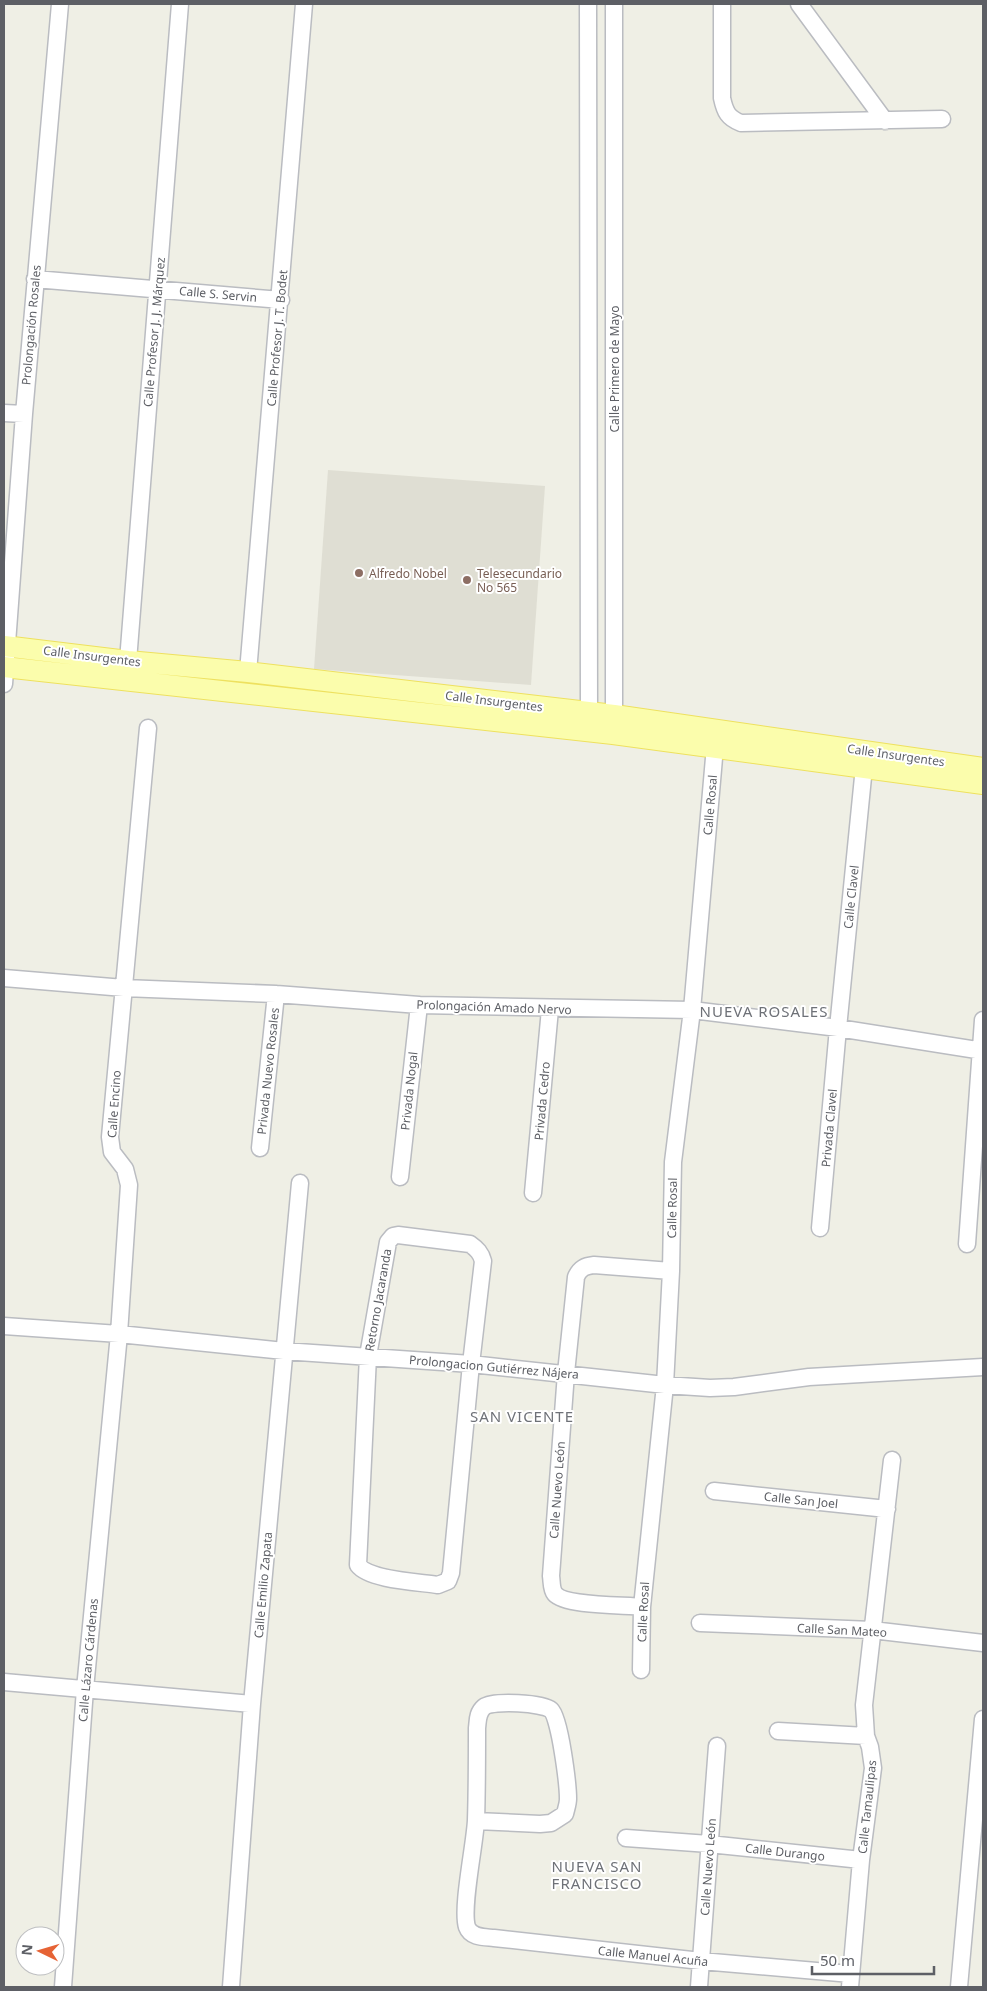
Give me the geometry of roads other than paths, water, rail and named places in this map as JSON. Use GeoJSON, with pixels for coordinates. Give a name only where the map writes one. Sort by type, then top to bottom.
{"type":"FeatureCollection","features":[{"type":"Feature","properties":{"kind":"main road","name":"Calle Insurgentes"},"geometry":{"type":"LineString","coordinates":[[5,646],[128,661],[248,672],[589,722]]}},
{"type":"Feature","properties":{"kind":"main road","name":"Calle Insurgentes"},"geometry":{"type":"LineString","coordinates":[[4,672],[614,724],[716,739],[983,768]]}},
{"type":"Feature","properties":{"kind":"main road","name":"Calle Insurgentes"},"geometry":{"type":"LineString","coordinates":[[716,739],[864,767],[983,784]]}},
{"type":"Feature","properties":{"kind":"street","name":"Prolongación Rosales"},"geometry":{"type":"LineString","coordinates":[[4,672],[9,541],[24,414],[60,4]]}},
{"type":"Feature","properties":{"kind":"street","name":"Calle Profesor J. J. Márquez"},"geometry":{"type":"LineString","coordinates":[[128,661],[180,4]]}},
{"type":"Feature","properties":{"kind":"street","name":"Calle Profesor J. T. Bodet"},"geometry":{"type":"LineString","coordinates":[[248,672],[304,4]]}},
{"type":"Feature","properties":{"kind":"street","name":"Calle Primero de Mayo"},"geometry":{"type":"LineString","coordinates":[[588,4],[589,722]]}},
{"type":"Feature","properties":{"kind":"street","name":"Calle Primero de Mayo"},"geometry":{"type":"LineString","coordinates":[[614,4],[614,724]]}},
{"type":"Feature","properties":{"kind":"street"},"geometry":{"type":"LineString","coordinates":[[722,4],[722,98],[724,110],[730,119],[741,123],[942,119]]}},
{"type":"Feature","properties":{"kind":"street"},"geometry":{"type":"LineString","coordinates":[[799,4],[885,121]]}},
{"type":"Feature","properties":{"kind":"street","name":"Calle S. Servin"},"geometry":{"type":"LineString","coordinates":[[35,279],[280,300]]}},
{"type":"Feature","properties":{"kind":"street"},"geometry":{"type":"LineString","coordinates":[[4,413],[24,414]]}},
{"type":"Feature","properties":{"kind":"street","name":"Calle Encino"},"geometry":{"type":"LineString","coordinates":[[119,1334],[129,1185],[125,1169],[112,1152],[110,1137],[148,728]]}},
{"type":"Feature","properties":{"kind":"street","name":"Calle Rosal"},"geometry":{"type":"LineString","coordinates":[[641,1670],[642,1607],[665,1385],[671,1271],[673,1162],[692,1010],[716,739]]}},
{"type":"Feature","properties":{"kind":"street","name":"Calle Clavel"},"geometry":{"type":"LineString","coordinates":[[838,1028],[864,767]]}},
{"type":"Feature","properties":{"kind":"street","name":"Prolongación Amado Nervo"},"geometry":{"type":"LineString","coordinates":[[4,978],[124,988],[276,994],[419,1005],[550,1009],[692,1010],[838,1028],[982,1050]]}},
{"type":"Feature","properties":{"kind":"street","name":"Privada Nuevo Rosales"},"geometry":{"type":"LineString","coordinates":[[260,1148],[276,994]]}},
{"type":"Feature","properties":{"kind":"street","name":"Privada Nogal"},"geometry":{"type":"LineString","coordinates":[[400,1177],[419,1005]]}},
{"type":"Feature","properties":{"kind":"street","name":"Privada Cedro"},"geometry":{"type":"LineString","coordinates":[[533,1193],[550,1009]]}},
{"type":"Feature","properties":{"kind":"street"},"geometry":{"type":"LineString","coordinates":[[967,1244],[983,1020]]}},
{"type":"Feature","properties":{"kind":"street","name":"Privada Clavel"},"geometry":{"type":"LineString","coordinates":[[820,1228],[838,1028]]}},
{"type":"Feature","properties":{"kind":"street","name":"Calle Emilio Zapata"},"geometry":{"type":"LineString","coordinates":[[231,1987],[252,1704],[300,1183]]}},
{"type":"Feature","properties":{"kind":"street","name":"Retorno Jacaranda"},"geometry":{"type":"LineString","coordinates":[[393,1236],[462,1242],[478,1249],[483,1261],[470,1364],[451,1573],[448,1581],[438,1586],[371,1575],[360,1569],[358,1565],[368,1356],[388,1242],[393,1236]]}},
{"type":"Feature","properties":{"kind":"street","name":"Calle Nuevo León"},"geometry":{"type":"LineString","coordinates":[[642,1607],[569,1602],[556,1596],[552,1591],[551,1576],[566,1373],[576,1277],[579,1270],[585,1266],[594,1265],[671,1271]]}},
{"type":"Feature","properties":{"kind":"street","name":"Prolongacion Gutiérrez Nájera"},"geometry":{"type":"LineString","coordinates":[[4,1326],[119,1334],[284,1351],[470,1364],[710,1388],[809,1378],[983,1367]]}},
{"type":"Feature","properties":{"kind":"street","name":"Calle Lázaro Cárdenas"},"geometry":{"type":"LineString","coordinates":[[62,1987],[85,1689],[119,1334]]}},
{"type":"Feature","properties":{"kind":"street","name":"Calle Tamaulipas"},"geometry":{"type":"LineString","coordinates":[[850,1980],[873,1768],[870,1747],[866,1736],[864,1705],[892,1460]]}},
{"type":"Feature","properties":{"kind":"street","name":"Calle San Joel"},"geometry":{"type":"LineString","coordinates":[[714,1491],[887,1509]]}},
{"type":"Feature","properties":{"kind":"street","name":"Calle San Mateo"},"geometry":{"type":"LineString","coordinates":[[700,1623],[872,1630],[983,1643]]}},
{"type":"Feature","properties":{"kind":"street"},"geometry":{"type":"LineString","coordinates":[[4,1682],[252,1704]]}},
{"type":"Feature","properties":{"kind":"street"},"geometry":{"type":"LineString","coordinates":[[498,1703],[543,1706],[552,1710],[560,1732],[568,1801],[565,1814],[552,1823],[540,1824],[476,1821],[477,1728],[479,1713],[488,1705],[498,1703]]}},
{"type":"Feature","properties":{"kind":"street"},"geometry":{"type":"LineString","coordinates":[[959,1987],[983,1719]]}},
{"type":"Feature","properties":{"kind":"street"},"geometry":{"type":"LineString","coordinates":[[778,1731],[866,1736]]}},
{"type":"Feature","properties":{"kind":"street","name":"Calle Nuevo León"},"geometry":{"type":"LineString","coordinates":[[699,1987],[717,1746]]}},
{"type":"Feature","properties":{"kind":"street","name":"Calle Manuel Acuña"},"geometry":{"type":"LineString","coordinates":[[476,1821],[466,1919],[467,1927],[476,1936],[850,1980]]}},
{"type":"Feature","properties":{"kind":"street","name":"Calle Durango"},"geometry":{"type":"LineString","coordinates":[[626,1838],[709,1844],[862,1860]]}},
{"type":"Feature","properties":{"kind":"place","name":"Alfredo Nobel"},"geometry":{"type":"Point","coordinates":[359,573]}},
{"type":"Feature","properties":{"kind":"place","name":"Telesecundario No 565"},"geometry":{"type":"Point","coordinates":[467,580]}},
{"type":"Feature","properties":{"kind":"district","name":"NUEVA ROSALES"},"geometry":{"type":"Point","coordinates":[764,1011]}},
{"type":"Feature","properties":{"kind":"district","name":"SAN VICENTE"},"geometry":{"type":"Point","coordinates":[522,1416]}},
{"type":"Feature","properties":{"kind":"district","name":"NUEVA SAN FRANCISCO"},"geometry":{"type":"Point","coordinates":[597,1874]}}]}
